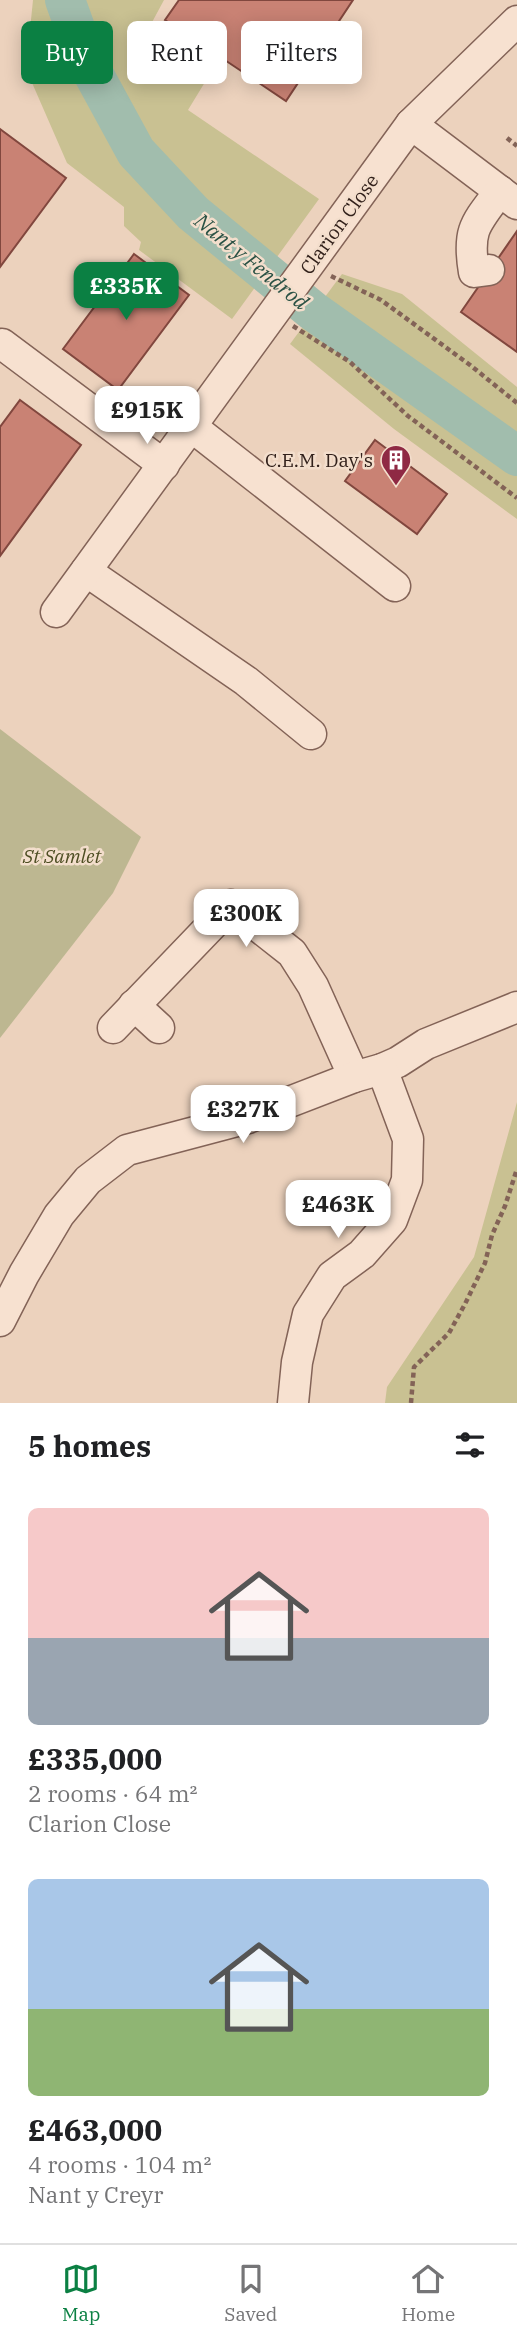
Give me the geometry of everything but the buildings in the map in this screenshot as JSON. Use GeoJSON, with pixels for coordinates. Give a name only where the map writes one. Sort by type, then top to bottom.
{"type":"FeatureCollection","features":[{"type":"Feature","properties":{"kind":"street","name":"Clarion Close"},"geometry":{"type":"LineString","coordinates":[[56,612],[411,124],[517,21]]}},
{"type":"Feature","properties":{"kind":"street"},"geometry":{"type":"LineString","coordinates":[[411,124],[510,193],[477,222],[470,246],[474,272],[489,270]]}},
{"type":"Feature","properties":{"kind":"street"},"geometry":{"type":"LineString","coordinates":[[2,344],[164,465]]}},
{"type":"Feature","properties":{"kind":"street"},"geometry":{"type":"LineString","coordinates":[[192,427],[396,586]]}},
{"type":"Feature","properties":{"kind":"street"},"geometry":{"type":"LineString","coordinates":[[86,571],[246,681],[311,734]]}},
{"type":"Feature","properties":{"kind":"street"},"geometry":{"type":"LineString","coordinates":[[113,1028],[231,905],[292,953],[313,986],[354,1077]]}},
{"type":"Feature","properties":{"kind":"street"},"geometry":{"type":"LineString","coordinates":[[134,1005],[159,1028]]}},
{"type":"Feature","properties":{"kind":"street"},"geometry":{"type":"LineString","coordinates":[[2,1312],[59,1215],[88,1180],[127,1150],[247,1118],[382,1069],[426,1044],[517,1007]]}},
{"type":"Feature","properties":{"kind":"street"},"geometry":{"type":"LineString","coordinates":[[293,1403],[297,1362],[308,1314],[332,1276],[362,1254],[392,1220],[407,1180],[408,1139],[382,1069]]}},
{"type":"Feature","properties":{"kind":"path"},"geometry":{"type":"LineString","coordinates":[[507,138],[517,146]]}},
{"type":"Feature","properties":{"kind":"path"},"geometry":{"type":"LineString","coordinates":[[303,274],[347,286],[382,300],[517,403]]}},
{"type":"Feature","properties":{"kind":"path"},"geometry":{"type":"LineString","coordinates":[[276,312],[350,362],[408,416],[517,498]]}},
{"type":"Feature","properties":{"kind":"path"},"geometry":{"type":"LineString","coordinates":[[411,1403],[414,1367],[449,1333],[465,1304],[485,1263],[492,1235],[517,1169]]}},
{"type":"Feature","properties":{"kind":"shaded area"},"geometry":{"type":"Polygon","coordinates":[[[33,0],[164,0],[153,21],[127,21],[127,84],[204,84],[188,110],[319,199],[232,319],[139,250],[141,242],[124,226],[124,207],[67,163],[33,84],[113,84],[113,21],[31,21],[33,0]]]}},
{"type":"Feature","properties":{"kind":"shaded area"},"geometry":{"type":"Polygon","coordinates":[[[342,274],[402,294],[517,387],[517,519],[394,429],[290,344],[342,274]]]}},
{"type":"Feature","properties":{"kind":"shaded area"},"geometry":{"type":"Polygon","coordinates":[[[517,1102],[517,1403],[385,1403],[387,1387],[474,1257],[517,1102]]]}},
{"type":"Feature","properties":{"kind":"green space","name":"St Samlet"},"geometry":{"type":"Polygon","coordinates":[[[0,729],[141,837],[113,893],[0,1038],[0,729]]]}},
{"type":"Feature","properties":{"kind":"waterway","name":"Nant y Fendrod"},"geometry":{"type":"LineString","coordinates":[[65,0],[88,64],[136,152],[193,213],[313,311],[517,456]]}},
{"type":"Feature","properties":{"kind":"place","name":"C.E.M. Day's"},"geometry":{"type":"Point","coordinates":[396,487]}}]}
